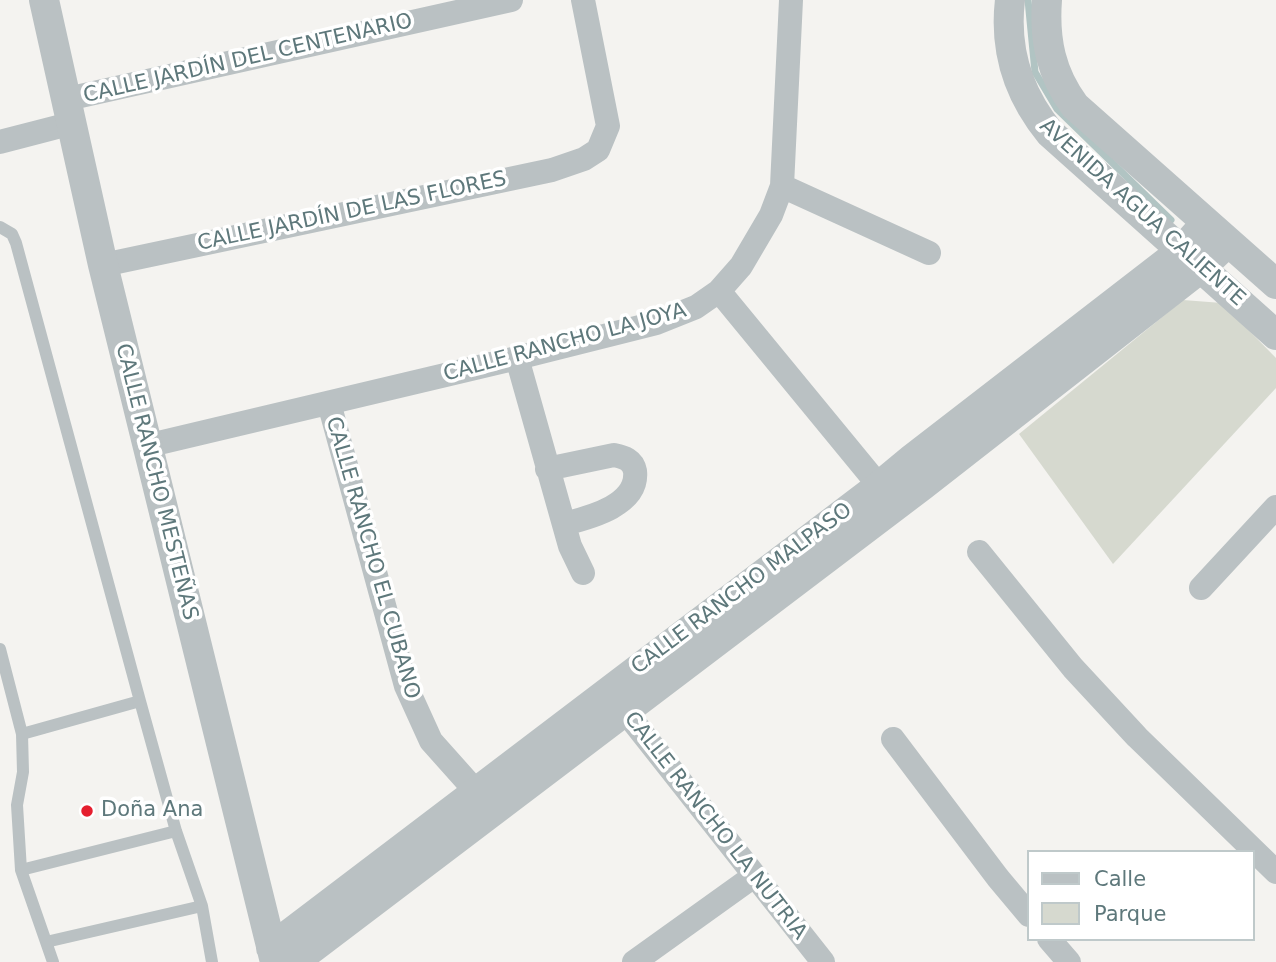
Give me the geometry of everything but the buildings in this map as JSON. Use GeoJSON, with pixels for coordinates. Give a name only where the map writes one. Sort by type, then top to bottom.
{"type":"FeatureCollection","features":[{"type":"Feature","properties":{"kind":"street","name":"CALLE RANCHO MESTEÑAS"},"geometry":{"type":"LineString","coordinates":[[44,0],[146,446],[280,957]]}},
{"type":"Feature","properties":{"kind":"street","name":"CALLE JARDÍN DEL CENTENARIO"},"geometry":{"type":"LineString","coordinates":[[0,142],[70,111],[511,0]]}},
{"type":"Feature","properties":{"kind":"street","name":"CALLE JARDÍN DE LAS FLORES"},"geometry":{"type":"LineString","coordinates":[[103,265],[552,170],[584,159],[598,150],[608,126],[583,0]]}},
{"type":"Feature","properties":{"kind":"street","name":"CALLE RANCHO LA JOYA"},"geometry":{"type":"LineString","coordinates":[[146,446],[656,323],[696,307],[719,291],[755,245],[782,186],[791,0]]}},
{"type":"Feature","properties":{"kind":"street","name":"AVENIDA AGUA CALIENTE"},"geometry":{"type":"LineString","coordinates":[[1010,0],[1008,16],[1012,60],[1020,86],[1034,114],[1050,133],[1276,335]]}},
{"type":"Feature","properties":{"kind":"street","name":"AVENIDA AGUA CALIENTE"},"geometry":{"type":"LineString","coordinates":[[1047,0],[1048,40],[1054,70],[1075,106],[1276,284]]}},
{"type":"Feature","properties":{"kind":"street"},"geometry":{"type":"LineString","coordinates":[[782,186],[929,253]]}},
{"type":"Feature","properties":{"kind":"street","name":"CALLE RANCHO MALPASO"},"geometry":{"type":"LineString","coordinates":[[280,957],[887,496],[913,458],[1191,259],[1217,232]]}},
{"type":"Feature","properties":{"kind":"street"},"geometry":{"type":"LineString","coordinates":[[719,291],[887,496]]}},
{"type":"Feature","properties":{"kind":"street"},"geometry":{"type":"LineString","coordinates":[[517,358],[570,545],[583,573]]}},
{"type":"Feature","properties":{"kind":"street","name":"CALLE RANCHO EL CUBANO"},"geometry":{"type":"LineString","coordinates":[[329,403],[406,686],[431,741],[485,801]]}},
{"type":"Feature","properties":{"kind":"street"},"geometry":{"type":"LineString","coordinates":[[547,469],[614,455],[625,457],[634,467],[632,487],[626,496],[607,510],[564,524]]}},
{"type":"Feature","properties":{"kind":"street"},"geometry":{"type":"LineString","coordinates":[[1201,588],[1276,508]]}},
{"type":"Feature","properties":{"kind":"street"},"geometry":{"type":"LineString","coordinates":[[979,552],[1073,668],[1137,737],[1253,850]]}},
{"type":"Feature","properties":{"kind":"street","name":"CALLE RANCHO LA NUTRIA"},"geometry":{"type":"LineString","coordinates":[[616,700],[823,962]]}},
{"type":"Feature","properties":{"kind":"street"},"geometry":{"type":"LineString","coordinates":[[893,739],[1028,914]]}},
{"type":"Feature","properties":{"kind":"street"},"geometry":{"type":"LineString","coordinates":[[1255,852],[1276,872]]}},
{"type":"Feature","properties":{"kind":"street"},"geometry":{"type":"LineString","coordinates":[[634,962],[754,876]]}},
{"type":"Feature","properties":{"kind":"street"},"geometry":{"type":"LineString","coordinates":[[1051,941],[1069,962]]}},
{"type":"Feature","properties":{"kind":"lane"},"geometry":{"type":"LineString","coordinates":[[0,227],[12,234],[16,243],[176,831],[202,906],[212,962]]}},
{"type":"Feature","properties":{"kind":"lane"},"geometry":{"type":"LineString","coordinates":[[0,649],[22,734],[23,772],[17,804],[21,870],[53,962]]}},
{"type":"Feature","properties":{"kind":"lane"},"geometry":{"type":"LineString","coordinates":[[22,734],[140,701]]}},
{"type":"Feature","properties":{"kind":"lane"},"geometry":{"type":"LineString","coordinates":[[21,870],[176,831]]}},
{"type":"Feature","properties":{"kind":"lane"},"geometry":{"type":"LineString","coordinates":[[46,942],[202,906]]}},
{"type":"Feature","properties":{"kind":"green space"},"geometry":{"type":"Polygon","coordinates":[[[1183,300],[1222,303],[1276,358],[1276,388],[1113,564],[1019,434],[1183,300]]]}},
{"type":"Feature","properties":{"kind":"waterway"},"geometry":{"type":"LineString","coordinates":[[1028,0],[1035,72],[1057,109],[1171,220]]}},
{"type":"Feature","properties":{"kind":"place","name":"Doña Ana"},"geometry":{"type":"Point","coordinates":[87,811]}}]}
